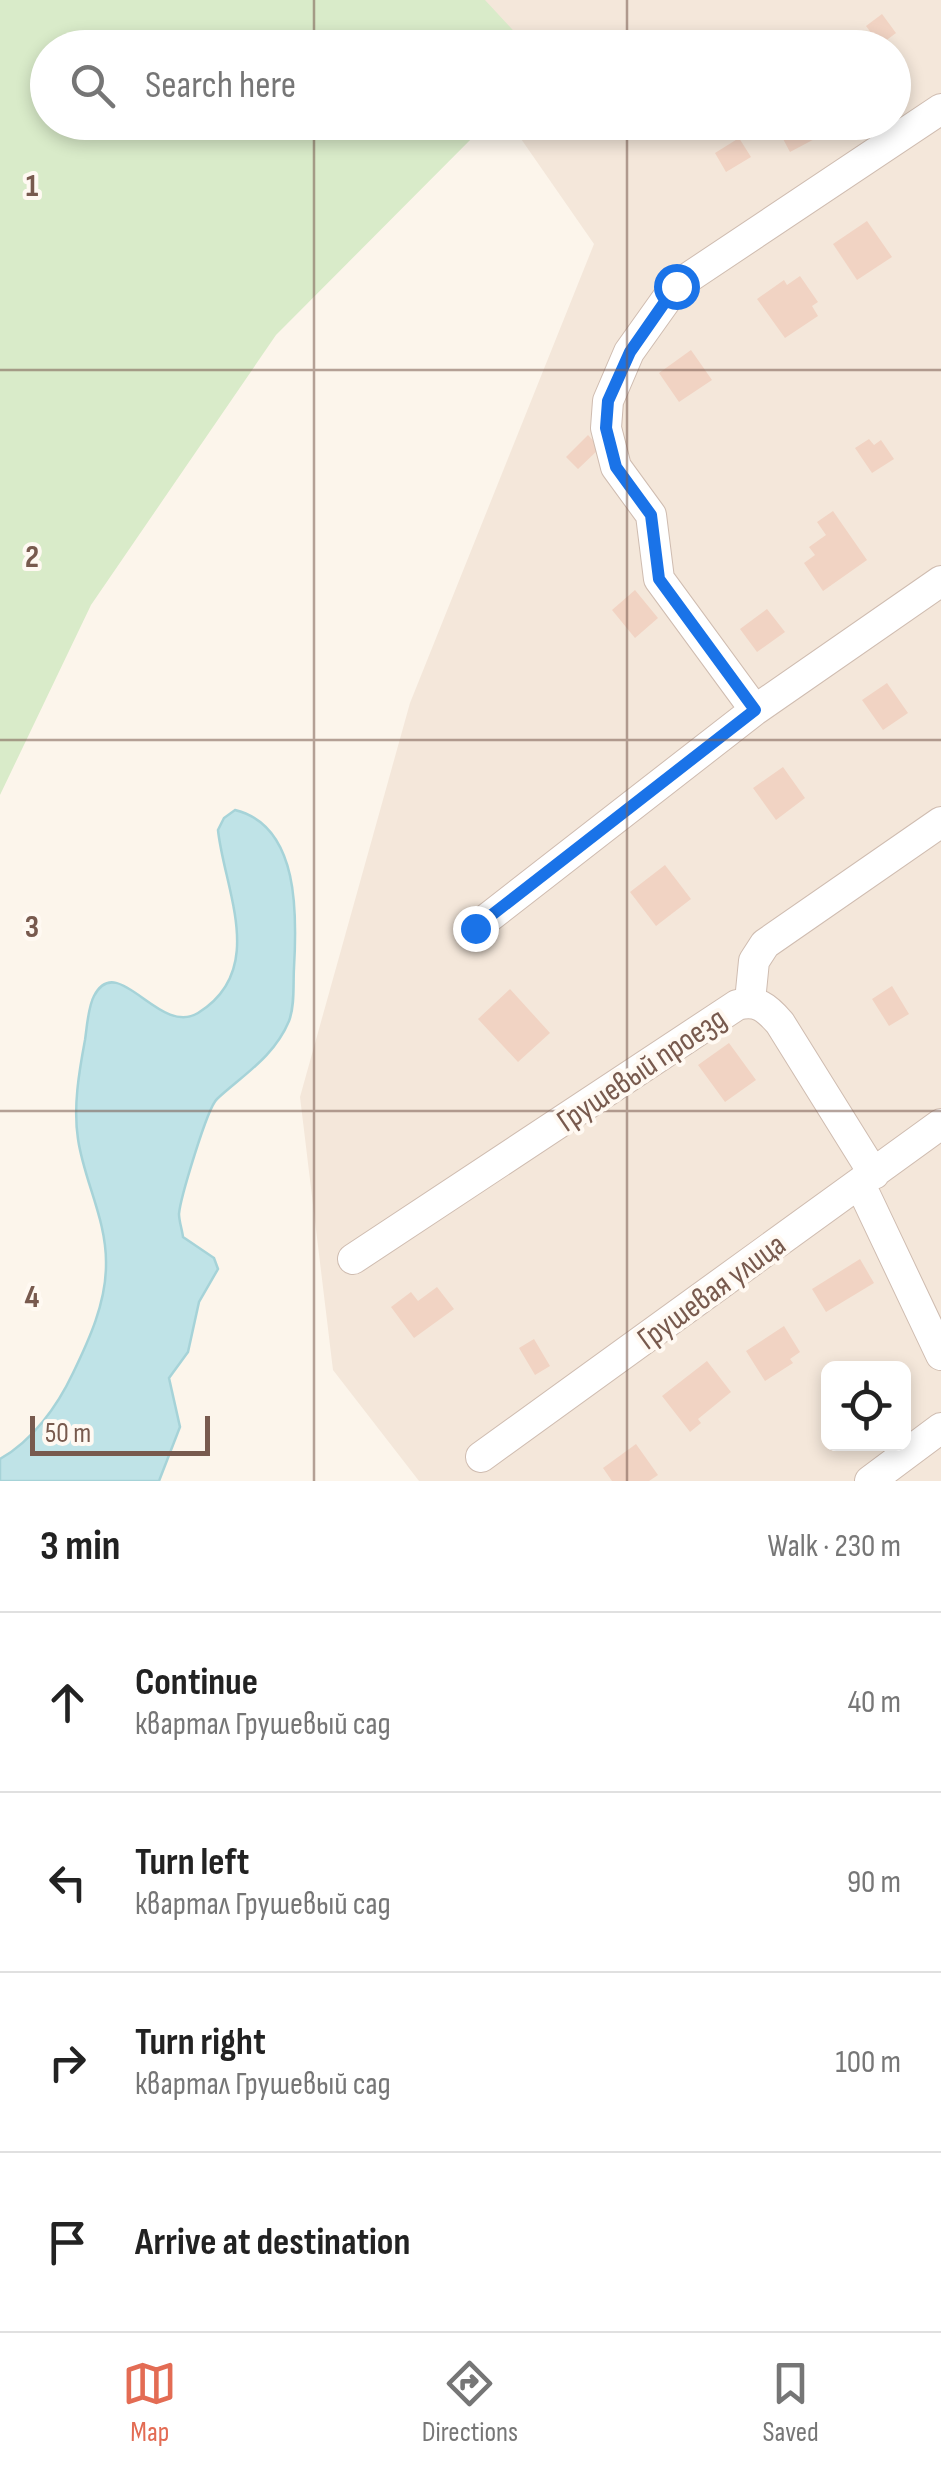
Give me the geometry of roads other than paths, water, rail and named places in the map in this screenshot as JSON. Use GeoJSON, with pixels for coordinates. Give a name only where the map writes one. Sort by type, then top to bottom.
{"type":"FeatureCollection","features":[{"type":"Feature","properties":{"kind":"lane"},"geometry":{"type":"LineString","coordinates":[[911,130],[941,110]]}},
{"type":"Feature","properties":{"kind":"lane"},"geometry":{"type":"LineString","coordinates":[[755,710],[659,579],[651,515],[616,467],[606,428],[608,401],[630,352],[676,286],[896,140]]}},
{"type":"Feature","properties":{"kind":"lane"},"geometry":{"type":"LineString","coordinates":[[475,928],[755,710],[941,581]]}},
{"type":"Feature","properties":{"kind":"lane"},"geometry":{"type":"LineString","coordinates":[[750,1001],[754,962],[765,944],[941,822]]}},
{"type":"Feature","properties":{"kind":"lane","name":"Грушевый проезд"},"geometry":{"type":"LineString","coordinates":[[353,1259],[737,1005],[750,1001],[767,1008],[780,1023],[867,1179],[941,1355]]}},
{"type":"Feature","properties":{"kind":"lane","name":"Грушевая улица"},"geometry":{"type":"LineString","coordinates":[[481,1457],[941,1124]]}},
{"type":"Feature","properties":{"kind":"lane"},"geometry":{"type":"LineString","coordinates":[[870,1481],[941,1428]]}},
{"type":"Feature","properties":{"kind":"water"},"geometry":{"type":"Polygon","coordinates":[[[235,810],[256,819],[272,834],[290,875],[295,924],[293,1002],[289,1021],[275,1045],[217,1099],[184,1191],[179,1214],[183,1237],[214,1258],[218,1269],[199,1302],[188,1352],[169,1378],[180,1427],[159,1481],[0,1481],[0,1459],[33,1433],[67,1386],[103,1293],[105,1248],[81,1155],[76,1115],[92,1001],[104,985],[115,983],[169,1014],[183,1017],[198,1013],[219,995],[232,975],[237,952],[233,902],[218,830],[224,818],[235,810]]]}}]}
